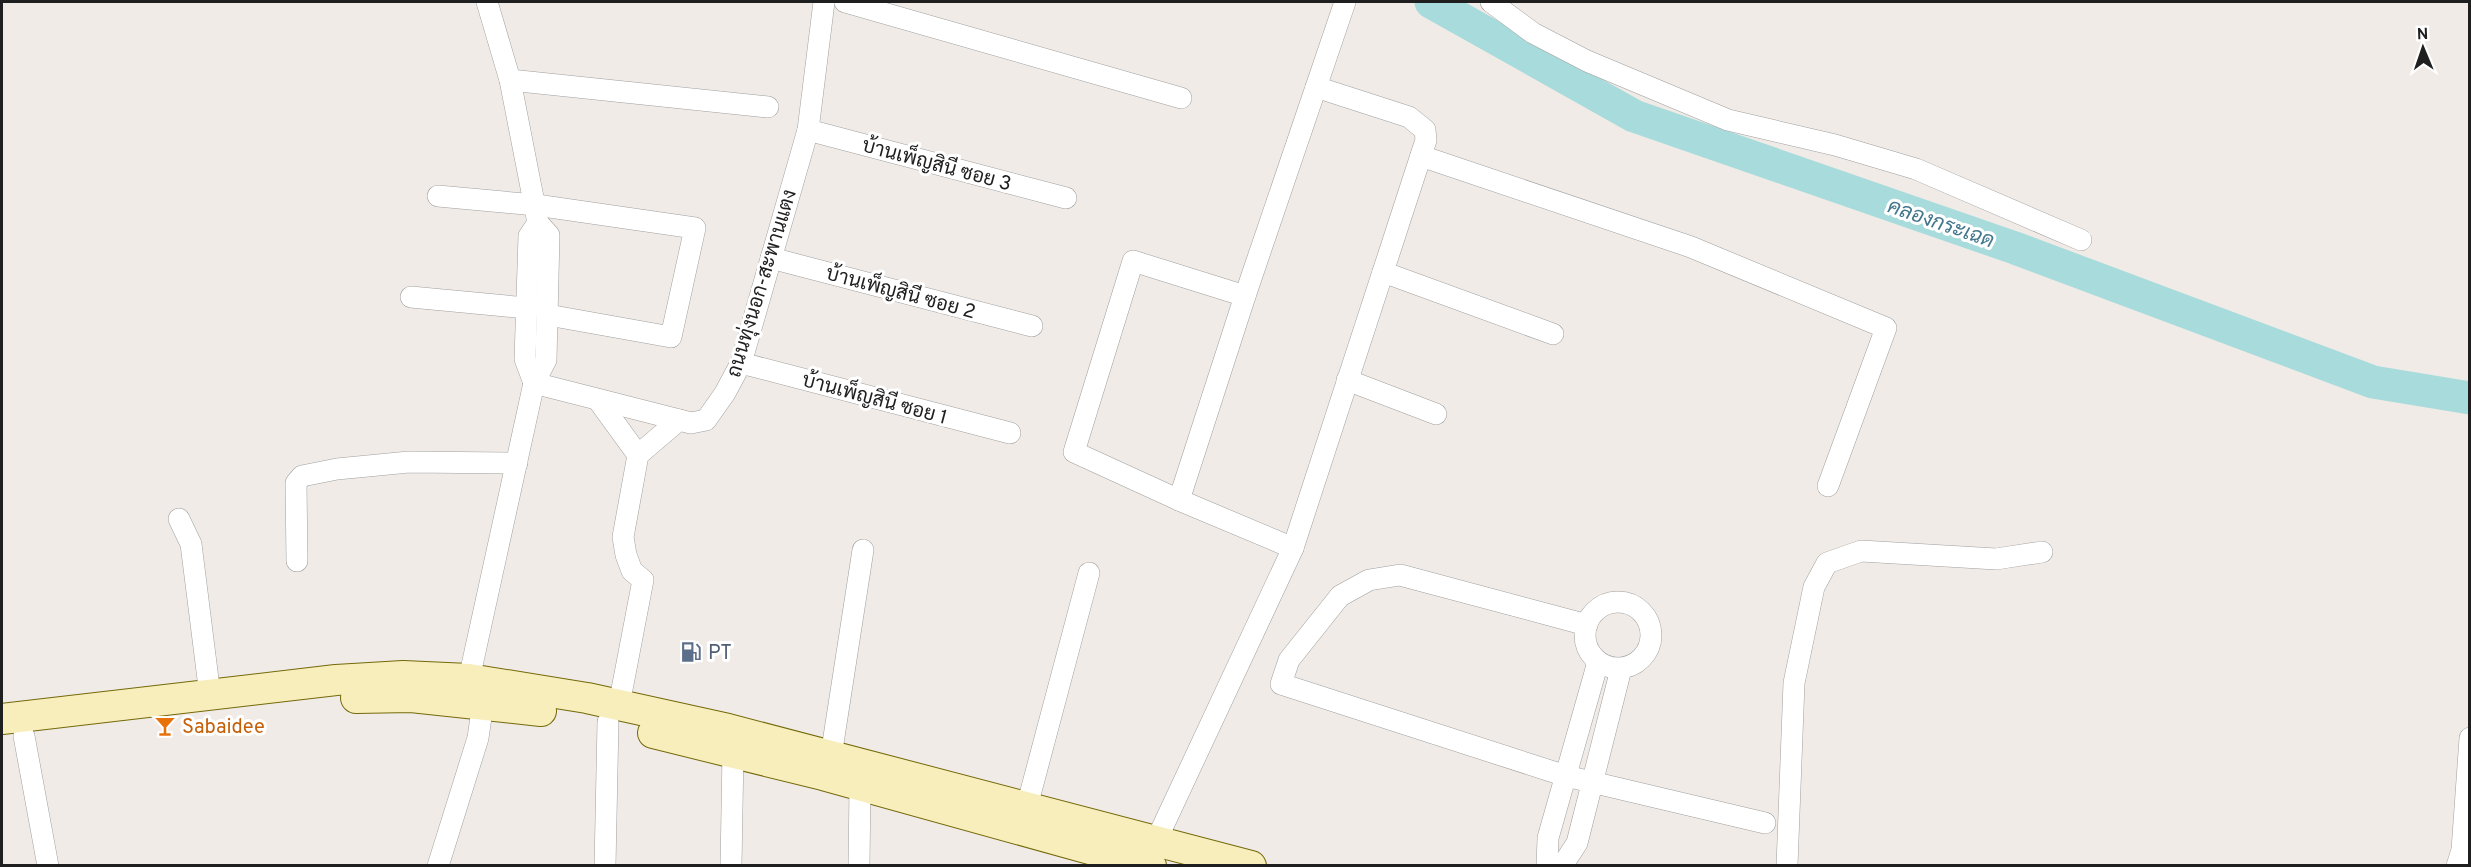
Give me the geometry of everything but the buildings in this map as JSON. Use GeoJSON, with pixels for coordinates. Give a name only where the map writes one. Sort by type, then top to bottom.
{"type":"FeatureCollection","features":[{"type":"Feature","properties":{"kind":"street"},"geometry":{"type":"LineString","coordinates":[[438,866],[478,738],[476,691],[517,463],[534,383],[546,360],[549,235],[537,214],[510,80],[487,2]]}},
{"type":"Feature","properties":{"kind":"street","name":"ถนนทุ่งนอก-สะพานแตง"},"geometry":{"type":"LineString","coordinates":[[534,383],[691,423],[706,420],[725,393],[741,363],[808,130],[824,2]]}},
{"type":"Feature","properties":{"kind":"street"},"geometry":{"type":"LineString","coordinates":[[845,2],[1181,98]]}},
{"type":"Feature","properties":{"kind":"street"},"geometry":{"type":"LineString","coordinates":[[1179,500],[1245,296],[1345,2]]}},
{"type":"Feature","properties":{"kind":"street"},"geometry":{"type":"LineString","coordinates":[[1491,2],[1533,33],[1587,61],[1728,120],[1835,145],[1916,169],[2081,240]]}},
{"type":"Feature","properties":{"kind":"street"},"geometry":{"type":"LineString","coordinates":[[510,80],[768,107]]}},
{"type":"Feature","properties":{"kind":"street"},"geometry":{"type":"LineString","coordinates":[[1154,853],[1293,548],[1426,140],[1425,130],[1417,122],[1316,87]]}},
{"type":"Feature","properties":{"kind":"street","name":"บ้านเพ็ญสินี ซอย 3"},"geometry":{"type":"LineString","coordinates":[[808,130],[1066,198]]}},
{"type":"Feature","properties":{"kind":"street"},"geometry":{"type":"LineString","coordinates":[[1421,156],[1691,247],[1886,328],[1828,486]]}},
{"type":"Feature","properties":{"kind":"street"},"geometry":{"type":"LineString","coordinates":[[438,196],[537,214],[695,228],[671,338],[548,315]]}},
{"type":"Feature","properties":{"kind":"street"},"geometry":{"type":"LineString","coordinates":[[534,383],[525,359],[529,236],[537,214]]}},
{"type":"Feature","properties":{"kind":"street","name":"บ้านเพ็ญสินี ซอย 2"},"geometry":{"type":"LineString","coordinates":[[771,258],[1032,326]]}},
{"type":"Feature","properties":{"kind":"street"},"geometry":{"type":"LineString","coordinates":[[1245,296],[1133,261],[1074,452],[1179,500],[1293,548]]}},
{"type":"Feature","properties":{"kind":"street"},"geometry":{"type":"LineString","coordinates":[[1383,272],[1552,334]]}},
{"type":"Feature","properties":{"kind":"street"},"geometry":{"type":"LineString","coordinates":[[411,297],[527,308]]}},
{"type":"Feature","properties":{"kind":"street","name":"บ้านเพ็ญสินี ซอย 1"},"geometry":{"type":"LineString","coordinates":[[741,363],[1010,433]]}},
{"type":"Feature","properties":{"kind":"street"},"geometry":{"type":"LineString","coordinates":[[1347,380],[1436,414]]}},
{"type":"Feature","properties":{"kind":"street"},"geometry":{"type":"LineString","coordinates":[[598,399],[638,456]]}},
{"type":"Feature","properties":{"kind":"street"},"geometry":{"type":"LineString","coordinates":[[604,866],[614,714],[643,580],[632,571],[623,537],[638,456],[679,420]]}},
{"type":"Feature","properties":{"kind":"street"},"geometry":{"type":"LineString","coordinates":[[297,561],[296,483],[302,476],[337,469],[409,462],[517,463]]}},
{"type":"Feature","properties":{"kind":"street"},"geometry":{"type":"LineString","coordinates":[[179,519],[191,544],[210,695]]}},
{"type":"Feature","properties":{"kind":"street"},"geometry":{"type":"LineString","coordinates":[[831,756],[863,550]]}},
{"type":"Feature","properties":{"kind":"street"},"geometry":{"type":"LineString","coordinates":[[1787,866],[1794,683],[1814,587],[1827,563],[1861,550],[1996,559],[2042,552]]}},
{"type":"Feature","properties":{"kind":"street"},"geometry":{"type":"LineString","coordinates":[[1027,806],[1089,573]]}},
{"type":"Feature","properties":{"kind":"street"},"geometry":{"type":"LineString","coordinates":[[1587,625],[1401,575],[1369,580],[1340,596],[1289,660],[1281,684],[1566,776],[1765,823]]}},
{"type":"Feature","properties":{"kind":"street"},"geometry":{"type":"LineString","coordinates":[[1610,603],[1627,603],[1642,612],[1652,632],[1651,643],[1645,656],[1635,664],[1621,669],[1609,668],[1598,662],[1589,651],[1585,638],[1587,625],[1592,615],[1610,603]]}},
{"type":"Feature","properties":{"kind":"street"},"geometry":{"type":"LineString","coordinates":[[1547,866],[1548,838],[1598,662]]}},
{"type":"Feature","properties":{"kind":"street"},"geometry":{"type":"LineString","coordinates":[[1563,866],[1577,843],[1621,669]]}},
{"type":"Feature","properties":{"kind":"street"},"geometry":{"type":"LineString","coordinates":[[9,731],[210,695],[336,680],[403,676],[476,691],[614,714],[728,729],[1027,806],[1154,853]]}},
{"type":"Feature","properties":{"kind":"street"},"geometry":{"type":"LineString","coordinates":[[9,731],[338,698],[411,697],[476,691]]}},
{"type":"Feature","properties":{"kind":"street"},"geometry":{"type":"LineString","coordinates":[[614,714],[733,752],[860,786],[1154,853],[1251,866]]}},
{"type":"Feature","properties":{"kind":"street"},"geometry":{"type":"LineString","coordinates":[[9,731],[48,866]]}},
{"type":"Feature","properties":{"kind":"street"},"geometry":{"type":"LineString","coordinates":[[2457,866],[2462,850],[2469,738]]}},
{"type":"Feature","properties":{"kind":"street"},"geometry":{"type":"LineString","coordinates":[[731,866],[733,752]]}},
{"type":"Feature","properties":{"kind":"street"},"geometry":{"type":"LineString","coordinates":[[859,866],[860,786]]}},
{"type":"Feature","properties":{"kind":"waterway","name":"คลองกระเฉด"},"geometry":{"type":"LineString","coordinates":[[1431,2],[1634,116],[2015,248],[2373,382],[2470,398]]}},
{"type":"Feature","properties":{"kind":"place","name":"PT"},"geometry":{"type":"Point","coordinates":[691,652]}},
{"type":"Feature","properties":{"kind":"place","name":"Sabaidee"},"geometry":{"type":"Point","coordinates":[165,726]}}]}
